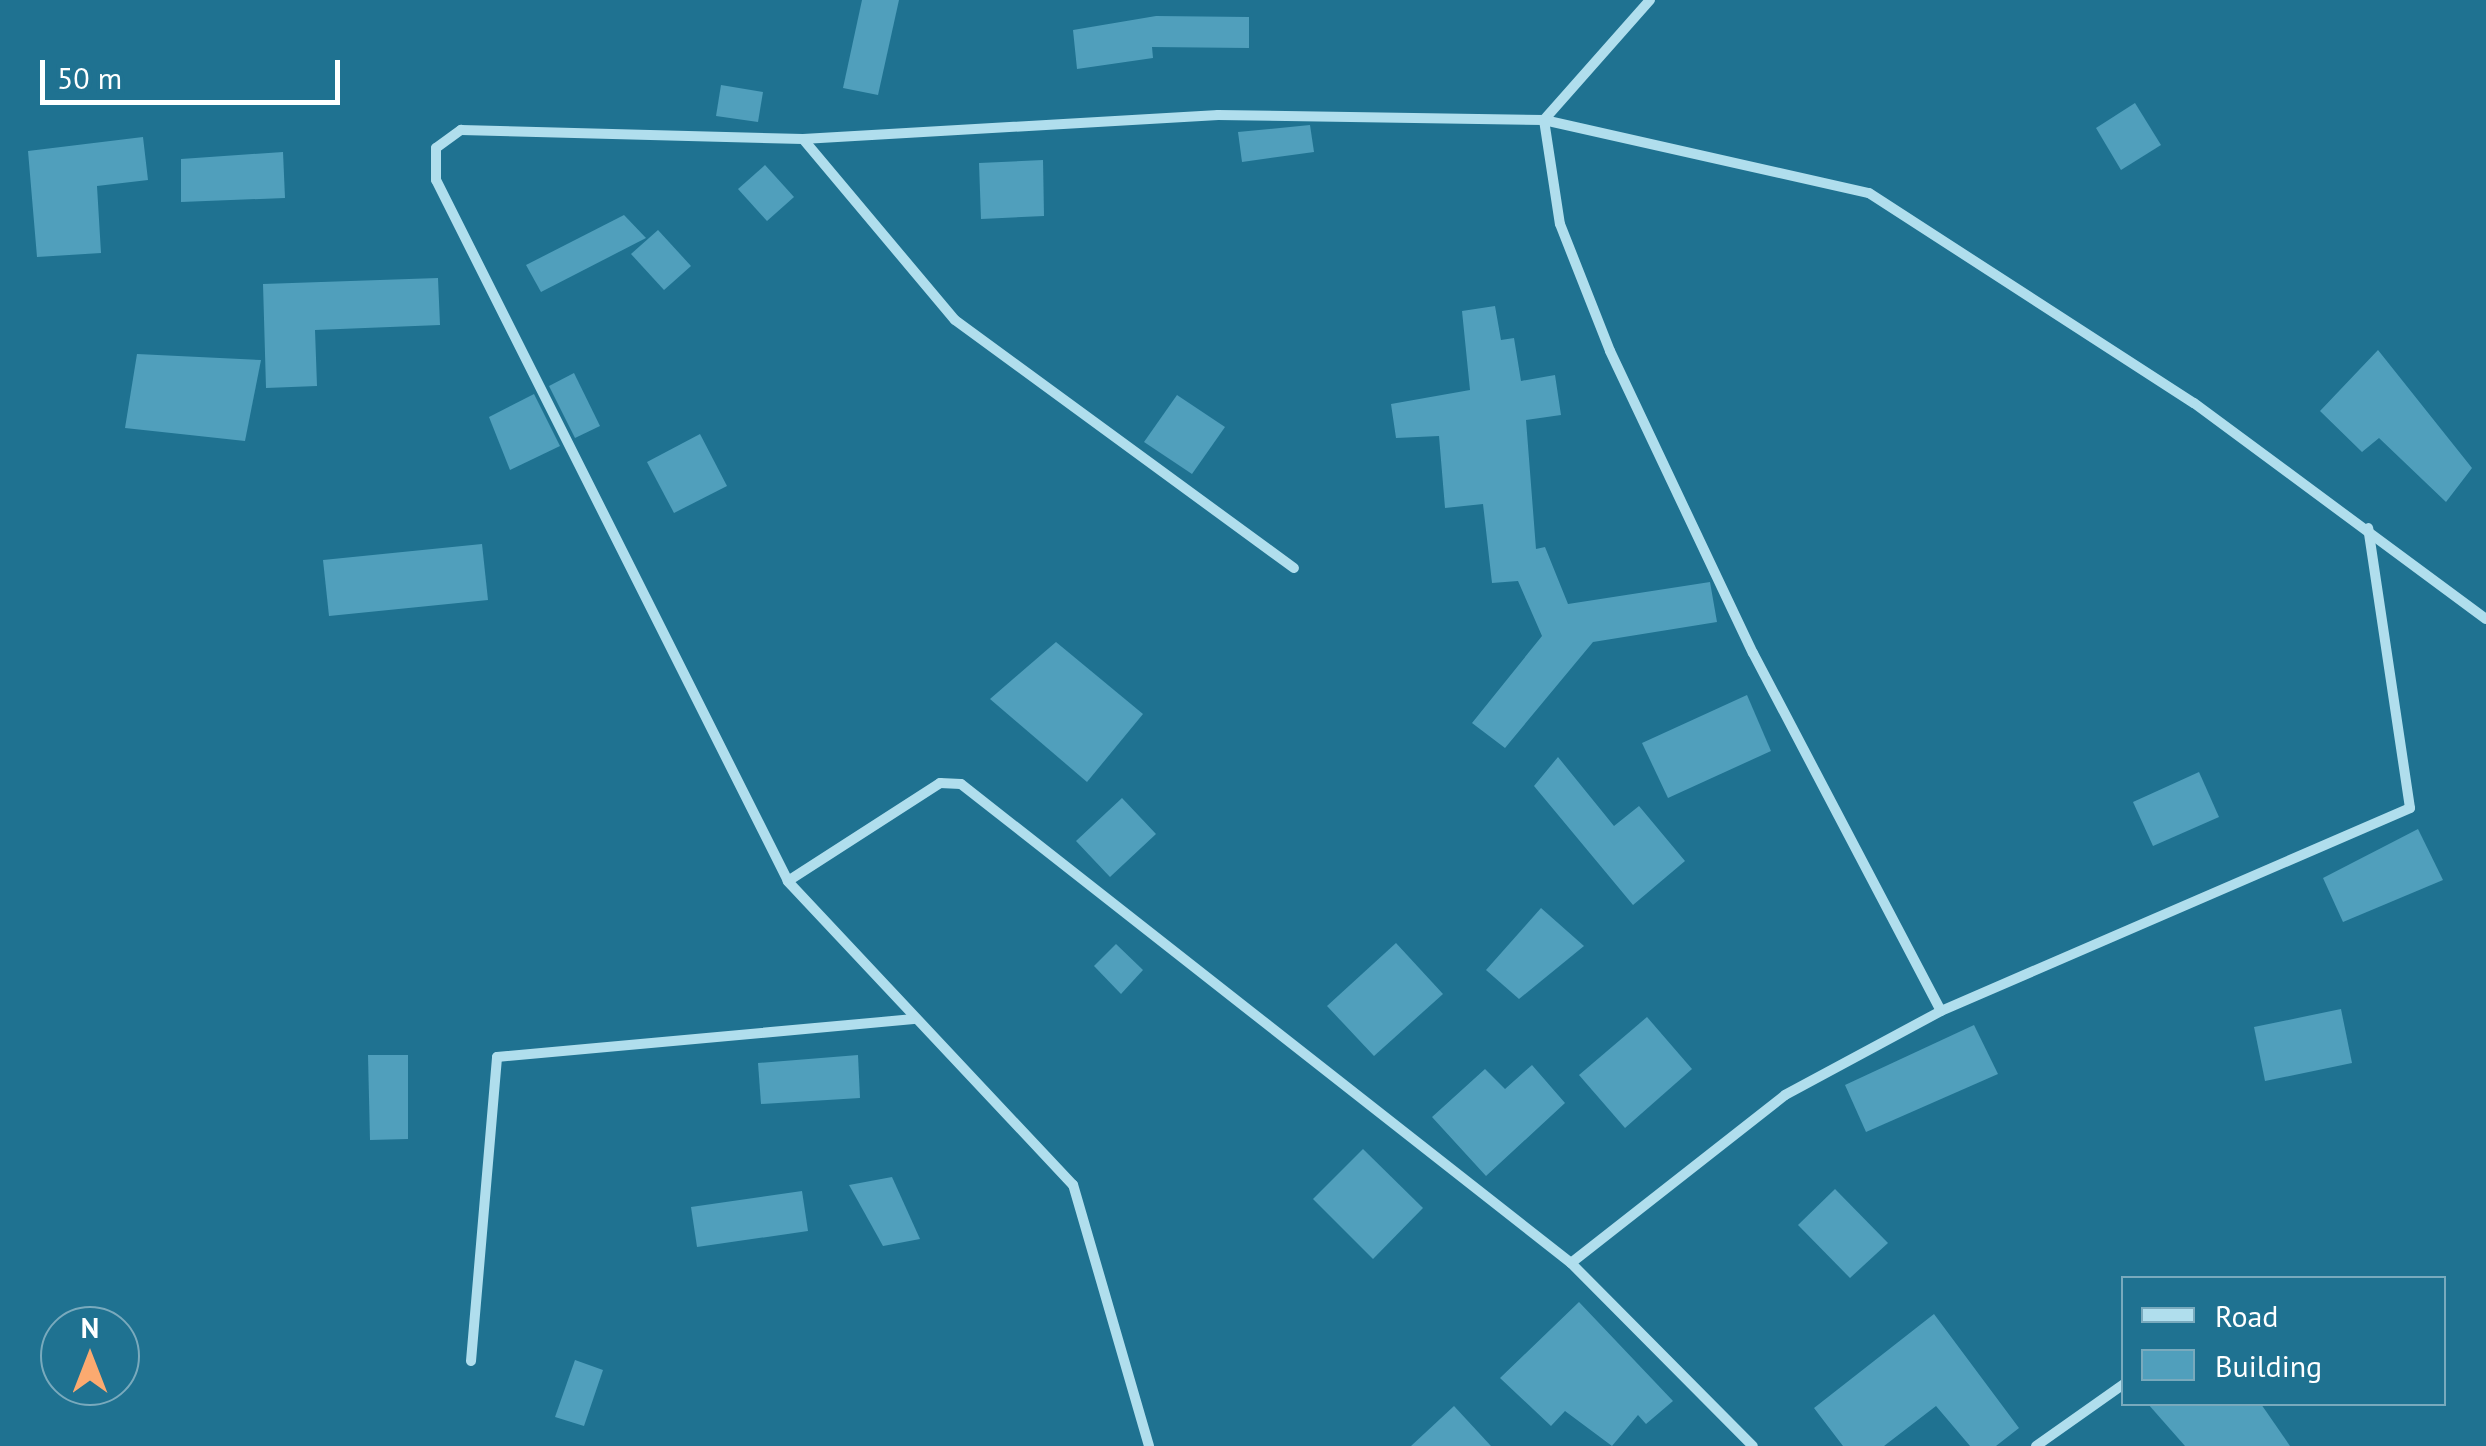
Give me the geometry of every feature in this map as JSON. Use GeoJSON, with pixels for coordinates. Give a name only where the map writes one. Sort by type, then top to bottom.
{"type":"FeatureCollection","features":[{"type":"Feature","properties":{"kind":"street"},"geometry":{"type":"LineString","coordinates":[[1544,120],[1650,0]]}},
{"type":"Feature","properties":{"kind":"street"},"geometry":{"type":"LineString","coordinates":[[1149,1446],[1074,1185],[788,881],[436,180],[436,148],[461,130],[802,139],[1218,115],[1544,120],[1869,194],[2194,402],[2368,528],[2486,620]]}},
{"type":"Feature","properties":{"kind":"street"},"geometry":{"type":"LineString","coordinates":[[1544,120],[1560,224],[1610,352],[1753,653],[1941,1012]]}},
{"type":"Feature","properties":{"kind":"street"},"geometry":{"type":"LineString","coordinates":[[802,139],[955,320],[1294,568]]}},
{"type":"Feature","properties":{"kind":"street"},"geometry":{"type":"LineString","coordinates":[[1570,1263],[1785,1094],[1941,1012],[2410,808],[2368,528]]}},
{"type":"Feature","properties":{"kind":"street"},"geometry":{"type":"LineString","coordinates":[[788,881],[940,783],[961,784],[1570,1263],[1753,1446]]}},
{"type":"Feature","properties":{"kind":"street"},"geometry":{"type":"LineString","coordinates":[[471,1361],[497,1057],[916,1019]]}},
{"type":"Feature","properties":{"kind":"street"},"geometry":{"type":"LineString","coordinates":[[2036,1446],[2121,1386]]}},
{"type":"Feature","properties":{"kind":"building"},"geometry":{"type":"Polygon","coordinates":[[[862,0],[899,0],[878,95],[843,88],[862,0]]]}},
{"type":"Feature","properties":{"kind":"building"},"geometry":{"type":"Polygon","coordinates":[[[1156,16],[1249,17],[1249,48],[1152,47],[1153,58],[1077,69],[1073,30],[1156,16]]]}},
{"type":"Feature","properties":{"kind":"building"},"geometry":{"type":"Polygon","coordinates":[[[721,85],[763,92],[758,122],[716,116],[721,85]]]}},
{"type":"Feature","properties":{"kind":"building"},"geometry":{"type":"Polygon","coordinates":[[[2135,103],[2161,145],[2121,170],[2096,128],[2135,103]]]}},
{"type":"Feature","properties":{"kind":"building"},"geometry":{"type":"Polygon","coordinates":[[[1310,125],[1314,152],[1242,162],[1238,132],[1310,125]]]}},
{"type":"Feature","properties":{"kind":"building"},"geometry":{"type":"Polygon","coordinates":[[[143,137],[148,180],[97,186],[101,253],[37,257],[28,151],[143,137]]]}},
{"type":"Feature","properties":{"kind":"building"},"geometry":{"type":"Polygon","coordinates":[[[283,152],[285,198],[181,202],[181,159],[283,152]]]}},
{"type":"Feature","properties":{"kind":"building"},"geometry":{"type":"Polygon","coordinates":[[[1043,160],[1044,216],[981,219],[979,163],[1043,160]]]}},
{"type":"Feature","properties":{"kind":"building"},"geometry":{"type":"Polygon","coordinates":[[[765,165],[794,197],[767,221],[738,189],[765,165]]]}},
{"type":"Feature","properties":{"kind":"building"},"geometry":{"type":"Polygon","coordinates":[[[624,215],[646,238],[541,292],[526,265],[624,215]]]}},
{"type":"Feature","properties":{"kind":"building"},"geometry":{"type":"Polygon","coordinates":[[[658,230],[691,266],[664,290],[631,254],[658,230]]]}},
{"type":"Feature","properties":{"kind":"building"},"geometry":{"type":"Polygon","coordinates":[[[438,278],[440,325],[315,330],[317,386],[266,388],[263,284],[438,278]]]}},
{"type":"Feature","properties":{"kind":"building"},"geometry":{"type":"Polygon","coordinates":[[[1495,306],[1501,340],[1514,338],[1521,381],[1555,375],[1561,415],[1526,420],[1536,549],[1545,547],[1568,604],[1710,582],[1717,622],[1593,642],[1505,748],[1472,723],[1542,636],[1518,581],[1492,583],[1483,504],[1445,508],[1439,436],[1396,438],[1391,404],[1470,390],[1462,311],[1495,306]]]}},
{"type":"Feature","properties":{"kind":"building"},"geometry":{"type":"Polygon","coordinates":[[[2378,350],[2472,468],[2446,502],[2379,438],[2362,452],[2320,411],[2378,350]]]}},
{"type":"Feature","properties":{"kind":"building"},"geometry":{"type":"Polygon","coordinates":[[[137,354],[261,360],[245,441],[125,428],[137,354]]]}},
{"type":"Feature","properties":{"kind":"building"},"geometry":{"type":"Polygon","coordinates":[[[574,373],[600,426],[575,438],[549,386],[574,373]]]}},
{"type":"Feature","properties":{"kind":"building"},"geometry":{"type":"Polygon","coordinates":[[[534,394],[560,446],[510,470],[489,417],[534,394]]]}},
{"type":"Feature","properties":{"kind":"building"},"geometry":{"type":"Polygon","coordinates":[[[1177,395],[1225,427],[1192,474],[1144,442],[1177,395]]]}},
{"type":"Feature","properties":{"kind":"building"},"geometry":{"type":"Polygon","coordinates":[[[700,434],[727,486],[674,513],[647,462],[700,434]]]}},
{"type":"Feature","properties":{"kind":"building"},"geometry":{"type":"Polygon","coordinates":[[[482,544],[488,600],[329,616],[323,560],[482,544]]]}},
{"type":"Feature","properties":{"kind":"building"},"geometry":{"type":"Polygon","coordinates":[[[1056,642],[1143,714],[1087,782],[990,699],[1056,642]]]}},
{"type":"Feature","properties":{"kind":"building"},"geometry":{"type":"Polygon","coordinates":[[[1747,695],[1771,751],[1668,798],[1642,743],[1747,695]]]}},
{"type":"Feature","properties":{"kind":"building"},"geometry":{"type":"Polygon","coordinates":[[[1558,757],[1614,826],[1639,806],[1685,861],[1633,905],[1534,786],[1558,757]]]}},
{"type":"Feature","properties":{"kind":"building"},"geometry":{"type":"Polygon","coordinates":[[[2199,772],[2219,817],[2153,846],[2133,802],[2199,772]]]}},
{"type":"Feature","properties":{"kind":"building"},"geometry":{"type":"Polygon","coordinates":[[[1122,798],[1156,834],[1110,877],[1076,841],[1122,798]]]}},
{"type":"Feature","properties":{"kind":"building"},"geometry":{"type":"Polygon","coordinates":[[[2418,829],[2443,880],[2343,922],[2323,878],[2418,829]]]}},
{"type":"Feature","properties":{"kind":"building"},"geometry":{"type":"Polygon","coordinates":[[[1541,908],[1584,946],[1519,999],[1486,970],[1541,908]]]}},
{"type":"Feature","properties":{"kind":"building"},"geometry":{"type":"Polygon","coordinates":[[[1396,943],[1443,994],[1374,1056],[1327,1006],[1396,943]]]}},
{"type":"Feature","properties":{"kind":"building"},"geometry":{"type":"Polygon","coordinates":[[[1116,944],[1143,970],[1121,994],[1094,966],[1116,944]]]}},
{"type":"Feature","properties":{"kind":"building"},"geometry":{"type":"Polygon","coordinates":[[[2341,1009],[2352,1063],[2265,1081],[2254,1027],[2341,1009]]]}},
{"type":"Feature","properties":{"kind":"building"},"geometry":{"type":"Polygon","coordinates":[[[1647,1017],[1692,1069],[1625,1128],[1579,1075],[1647,1017]]]}},
{"type":"Feature","properties":{"kind":"building"},"geometry":{"type":"Polygon","coordinates":[[[1974,1025],[1998,1074],[1866,1132],[1845,1085],[1974,1025]]]}},
{"type":"Feature","properties":{"kind":"building"},"geometry":{"type":"Polygon","coordinates":[[[368,1055],[408,1055],[408,1139],[370,1140],[368,1055]]]}},
{"type":"Feature","properties":{"kind":"building"},"geometry":{"type":"Polygon","coordinates":[[[858,1055],[860,1098],[761,1104],[758,1063],[858,1055]]]}},
{"type":"Feature","properties":{"kind":"building"},"geometry":{"type":"Polygon","coordinates":[[[1532,1065],[1565,1103],[1486,1176],[1432,1117],[1485,1069],[1505,1089],[1532,1065]]]}},
{"type":"Feature","properties":{"kind":"building"},"geometry":{"type":"Polygon","coordinates":[[[1363,1149],[1423,1208],[1373,1259],[1313,1199],[1363,1149]]]}},
{"type":"Feature","properties":{"kind":"building"},"geometry":{"type":"Polygon","coordinates":[[[892,1177],[920,1239],[883,1246],[849,1185],[892,1177]]]}},
{"type":"Feature","properties":{"kind":"building"},"geometry":{"type":"Polygon","coordinates":[[[1835,1189],[1888,1243],[1850,1278],[1798,1225],[1835,1189]]]}},
{"type":"Feature","properties":{"kind":"building"},"geometry":{"type":"Polygon","coordinates":[[[802,1191],[808,1231],[697,1247],[691,1207],[802,1191]]]}},
{"type":"Feature","properties":{"kind":"building"},"geometry":{"type":"Polygon","coordinates":[[[1579,1302],[1673,1401],[1646,1424],[1638,1415],[1612,1446],[1565,1411],[1551,1426],[1500,1378],[1579,1302]]]}},
{"type":"Feature","properties":{"kind":"building"},"geometry":{"type":"Polygon","coordinates":[[[1934,1314],[2019,1428],[1996,1446],[1970,1446],[1936,1406],[1884,1446],[1843,1446],[1814,1408],[1934,1314]]]}},
{"type":"Feature","properties":{"kind":"building"},"geometry":{"type":"Polygon","coordinates":[[[575,1360],[603,1370],[584,1426],[555,1417],[575,1360]]]}},
{"type":"Feature","properties":{"kind":"building"},"geometry":{"type":"Polygon","coordinates":[[[1454,1406],[1491,1446],[1411,1446],[1454,1406]]]}},
{"type":"Feature","properties":{"kind":"building"},"geometry":{"type":"Polygon","coordinates":[[[2150,1406],[2262,1406],[2290,1446],[2185,1446],[2150,1406]]]}}]}
